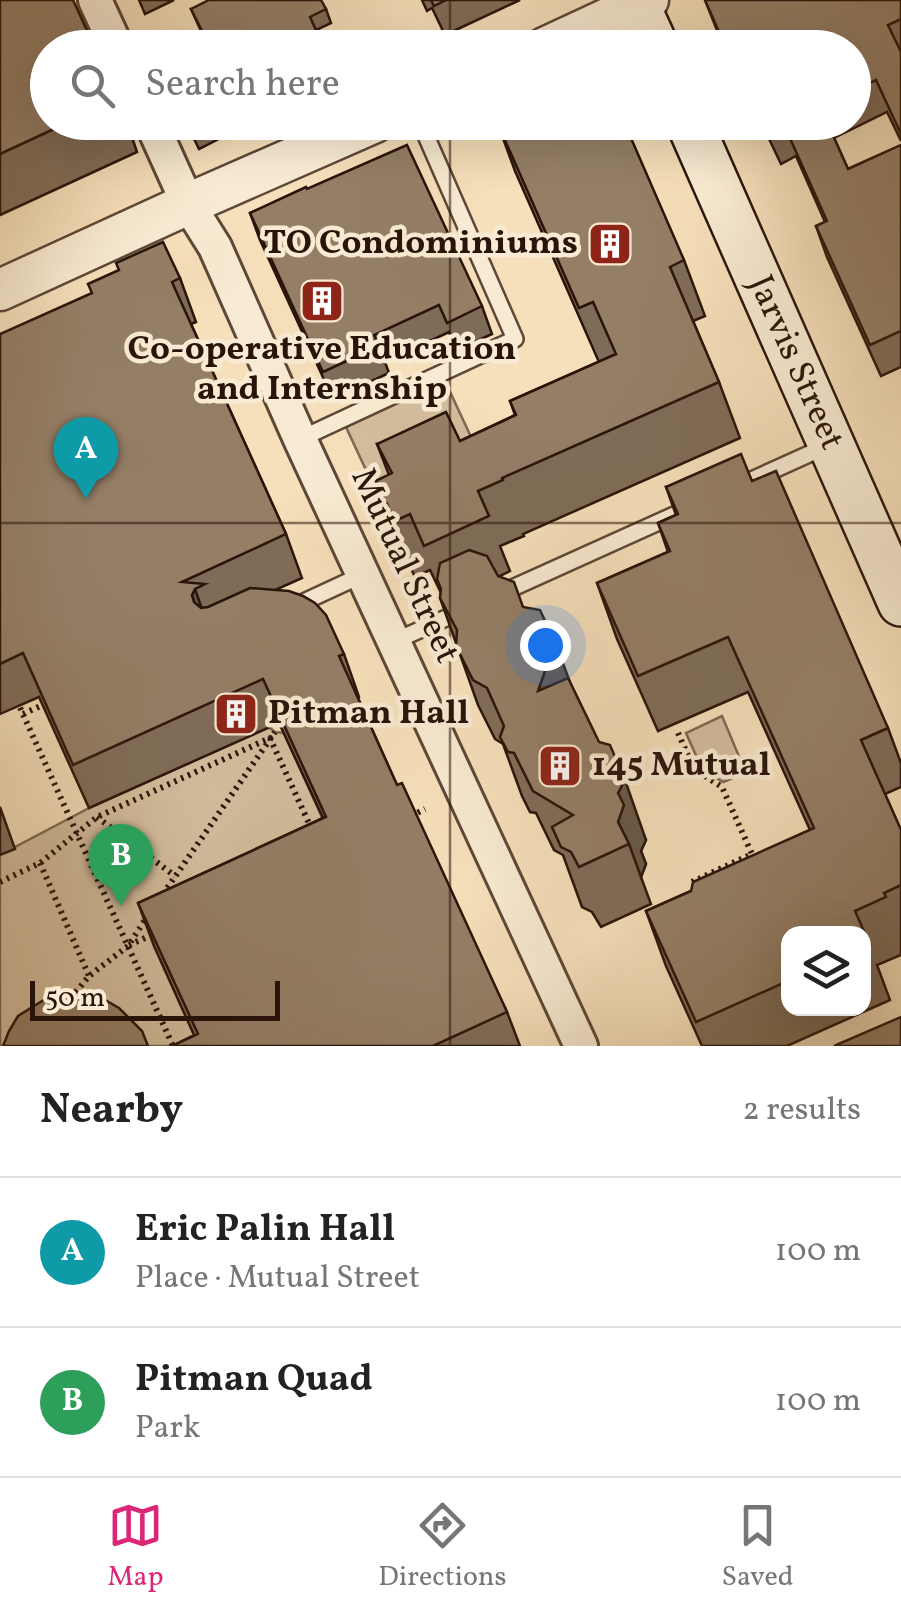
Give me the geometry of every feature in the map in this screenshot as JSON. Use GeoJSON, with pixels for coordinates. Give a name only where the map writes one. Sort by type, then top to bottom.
{"type":"FeatureCollection","features":[{"type":"Feature","properties":{"kind":"main road"},"geometry":{"type":"LineString","coordinates":[[640,2],[650,30]]}},
{"type":"Feature","properties":{"kind":"main road","name":"Jarvis Street"},"geometry":{"type":"LineString","coordinates":[[697,140],[901,603]]}},
{"type":"Feature","properties":{"kind":"street"},"geometry":{"type":"LineString","coordinates":[[95,0],[109,30]]}},
{"type":"Feature","properties":{"kind":"street"},"geometry":{"type":"LineString","coordinates":[[582,30],[640,2]]}},
{"type":"Feature","properties":{"kind":"street","name":"Mutual Street"},"geometry":{"type":"LineString","coordinates":[[159,140],[188,204],[215,247],[581,1046]]}},
{"type":"Feature","properties":{"kind":"street"},"geometry":{"type":"LineString","coordinates":[[0,290],[334,140]]}},
{"type":"Feature","properties":{"kind":"lane"},"geometry":{"type":"LineString","coordinates":[[300,439],[514,339],[426,140]]}},
{"type":"Feature","properties":{"kind":"lane"},"geometry":{"type":"LineString","coordinates":[[395,641],[830,445]]}},
{"type":"Feature","properties":{"kind":"lane"},"geometry":{"type":"LineString","coordinates":[[272,616],[364,574]]}},
{"type":"Feature","properties":{"kind":"path"},"geometry":{"type":"LineString","coordinates":[[16,700],[173,1046]]}},
{"type":"Feature","properties":{"kind":"path"},"geometry":{"type":"LineString","coordinates":[[23,714],[49,702]]}},
{"type":"Feature","properties":{"kind":"path"},"geometry":{"type":"LineString","coordinates":[[678,733],[694,769],[722,786],[752,854],[692,882]]}},
{"type":"Feature","properties":{"kind":"path"},"geometry":{"type":"LineString","coordinates":[[128,946],[273,735]]}},
{"type":"Feature","properties":{"kind":"path"},"geometry":{"type":"LineString","coordinates":[[0,882],[40,864],[96,817],[273,735]]}},
{"type":"Feature","properties":{"kind":"path"},"geometry":{"type":"LineString","coordinates":[[273,735],[316,839]]}},
{"type":"Feature","properties":{"kind":"path"},"geometry":{"type":"LineString","coordinates":[[408,817],[425,810]]}},
{"type":"Feature","properties":{"kind":"path"},"geometry":{"type":"LineString","coordinates":[[96,817],[176,876]]}},
{"type":"Feature","properties":{"kind":"path"},"geometry":{"type":"LineString","coordinates":[[40,864],[89,976]]}},
{"type":"Feature","properties":{"kind":"path"},"geometry":{"type":"LineString","coordinates":[[67,1004],[89,976],[128,946],[163,929]]}},
{"type":"Feature","properties":{"kind":"shaded area"},"geometry":{"type":"Polygon","coordinates":[[[445,381],[478,452],[379,498],[346,427],[445,381]]]}},
{"type":"Feature","properties":{"kind":"shaded area"},"geometry":{"type":"Polygon","coordinates":[[[722,716],[746,773],[723,782],[702,769],[686,733],[722,716]]]}},
{"type":"Feature","properties":{"kind":"shaded area"},"geometry":{"type":"Polygon","coordinates":[[[269,727],[284,733],[324,822],[199,1046],[0,1046],[0,855],[89,808],[269,727]]]}},
{"type":"Feature","properties":{"kind":"building"},"geometry":{"type":"Polygon","coordinates":[[[0,0],[73,0],[87,30],[30,30],[30,140],[0,154],[0,0]]]}},
{"type":"Feature","properties":{"kind":"building"},"geometry":{"type":"Polygon","coordinates":[[[209,0],[321,0],[326,9],[310,17],[316,30],[202,30],[191,9],[209,0]]]}},
{"type":"Feature","properties":{"kind":"building"},"geometry":{"type":"Polygon","coordinates":[[[705,0],[901,0],[901,19],[888,25],[901,52],[901,134],[876,80],[871,82],[871,30],[718,30],[705,0]]]}},
{"type":"Feature","properties":{"kind":"building"},"geometry":{"type":"Polygon","coordinates":[[[505,140],[632,140],[684,260],[670,267],[719,382],[478,491],[489,516],[424,546],[410,514],[395,521],[376,481],[392,473],[377,444],[446,412],[460,441],[516,415],[510,401],[616,354],[593,302],[579,308],[505,140]]]}},
{"type":"Feature","properties":{"kind":"building"},"geometry":{"type":"Polygon","coordinates":[[[791,140],[835,140],[848,169],[901,145],[901,331],[870,345],[816,226],[827,221],[791,140]]]}},
{"type":"Feature","properties":{"kind":"building"},"geometry":{"type":"Polygon","coordinates":[[[407,145],[482,306],[447,323],[439,305],[374,335],[379,346],[323,372],[250,213],[407,145]]]}},
{"type":"Feature","properties":{"kind":"building"},"geometry":{"type":"Polygon","coordinates":[[[163,242],[180,278],[172,282],[286,534],[182,582],[205,584],[192,595],[201,608],[250,588],[289,591],[315,603],[326,615],[344,654],[339,656],[397,785],[402,783],[507,1012],[433,1046],[172,1046],[198,1034],[138,903],[326,817],[263,679],[73,765],[23,653],[0,664],[0,334],[92,293],[88,284],[119,270],[116,263],[163,242]]]}},
{"type":"Feature","properties":{"kind":"building"},"geometry":{"type":"Polygon","coordinates":[[[741,454],[752,481],[776,471],[888,728],[861,740],[901,830],[901,885],[884,893],[886,897],[855,911],[862,926],[781,926],[781,984],[696,1022],[646,911],[691,891],[693,882],[814,828],[728,637],[638,676],[597,583],[670,551],[658,523],[678,514],[666,487],[741,454]]]}},
{"type":"Feature","properties":{"kind":"building","name":"145 Mutual"},"geometry":{"type":"Polygon","coordinates":[[[469,550],[487,556],[498,576],[514,582],[523,607],[540,610],[555,642],[538,691],[568,678],[599,742],[610,745],[625,780],[618,793],[624,805],[618,822],[629,844],[579,867],[571,852],[561,847],[552,827],[573,815],[533,791],[514,753],[508,752],[500,737],[504,726],[487,688],[473,680],[456,646],[457,630],[440,598],[437,579],[440,563],[469,550]]]}},
{"type":"Feature","properties":{"kind":"building"},"geometry":{"type":"Polygon","coordinates":[[[84,993],[119,1008],[142,1031],[148,1046],[3,1046],[18,1016],[52,995],[84,993]]]}},
{"type":"Feature","properties":{"kind":"building"},"geometry":{"type":"Polygon","coordinates":[[[901,1017],[901,1046],[834,1046],[901,1017]]]}},
{"type":"Feature","properties":{"kind":"place","name":"TO Condominiums"},"geometry":{"type":"Point","coordinates":[610,244]}},
{"type":"Feature","properties":{"kind":"place","name":"Co-operative Education and Internship"},"geometry":{"type":"Point","coordinates":[322,301]}},
{"type":"Feature","properties":{"kind":"place","name":"Eric Palin Hall"},"geometry":{"type":"Point","coordinates":[86,499]}},
{"type":"Feature","properties":{"kind":"place","name":"Pitman Hall"},"geometry":{"type":"Point","coordinates":[236,714]}},
{"type":"Feature","properties":{"kind":"place","name":"145 Mutual"},"geometry":{"type":"Point","coordinates":[560,766]}},
{"type":"Feature","properties":{"kind":"place","name":"Pitman Quad"},"geometry":{"type":"Point","coordinates":[121,906]}}]}
